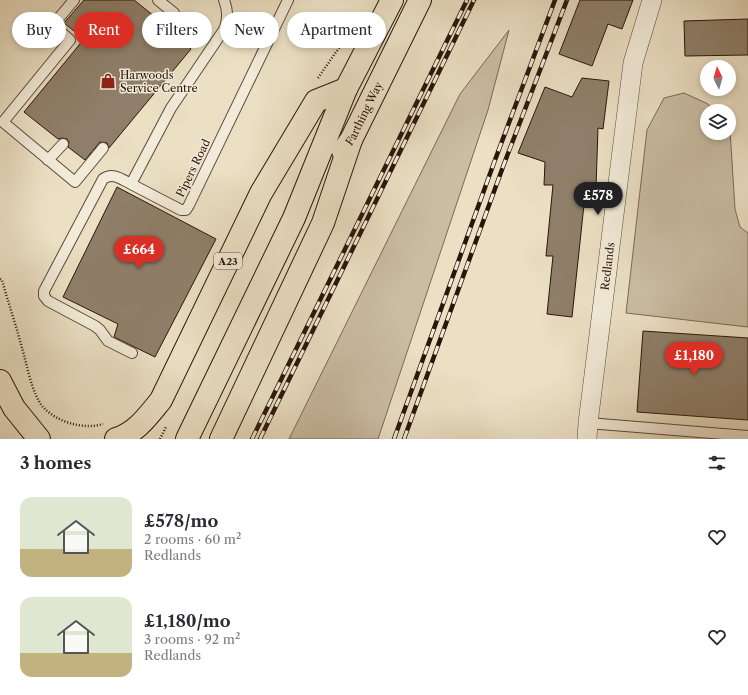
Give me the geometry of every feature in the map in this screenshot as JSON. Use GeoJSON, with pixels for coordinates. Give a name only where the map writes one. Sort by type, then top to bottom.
{"type":"FeatureCollection","features":[{"type":"Feature","properties":{"kind":"main road","name":"Farthing Way"},"geometry":{"type":"LineString","coordinates":[[187,439],[294,218],[346,89],[392,0]]}},
{"type":"Feature","properties":{"kind":"main road","name":"Farthing Way"},"geometry":{"type":"LineString","coordinates":[[294,218],[351,140],[420,0]]}},
{"type":"Feature","properties":{"kind":"main road","name":"A23"},"geometry":{"type":"LineString","coordinates":[[110,431],[126,436],[145,420],[161,400],[261,193],[316,101],[346,89]]}},
{"type":"Feature","properties":{"kind":"main road"},"geometry":{"type":"LineString","coordinates":[[221,439],[323,223],[351,140]]}},
{"type":"Feature","properties":{"kind":"main road"},"geometry":{"type":"LineString","coordinates":[[0,381],[14,408],[38,439]]}},
{"type":"Feature","properties":{"kind":"street","name":"Redlands"},"geometry":{"type":"LineString","coordinates":[[587,431],[633,64],[652,0]]}},
{"type":"Feature","properties":{"kind":"lane"},"geometry":{"type":"LineString","coordinates":[[74,0],[53,25],[70,40],[3,122],[75,182],[104,148]]}},
{"type":"Feature","properties":{"kind":"lane"},"geometry":{"type":"LineString","coordinates":[[158,0],[173,12]]}},
{"type":"Feature","properties":{"kind":"lane","name":"Pipers Road"},"geometry":{"type":"LineString","coordinates":[[131,184],[181,210],[186,210],[288,0]]}},
{"type":"Feature","properties":{"kind":"lane"},"geometry":{"type":"LineString","coordinates":[[132,353],[108,341],[95,326],[48,301],[44,296],[44,292],[103,178],[113,175],[131,184],[171,108],[225,28],[228,18],[228,3]]}},
{"type":"Feature","properties":{"kind":"lane"},"geometry":{"type":"LineString","coordinates":[[48,160],[64,144]]}},
{"type":"Feature","properties":{"kind":"lane"},"geometry":{"type":"LineString","coordinates":[[587,431],[748,436]]}},
{"type":"Feature","properties":{"kind":"path"},"geometry":{"type":"LineString","coordinates":[[0,279],[2,280],[22,346],[32,385],[43,407],[59,420],[81,425],[98,426],[110,431]]}},
{"type":"Feature","properties":{"kind":"shaded area"},"geometry":{"type":"Polygon","coordinates":[[[509,30],[488,110],[378,439],[289,439],[460,94],[509,30]]]}},
{"type":"Feature","properties":{"kind":"shaded area"},"geometry":{"type":"Polygon","coordinates":[[[684,93],[706,103],[708,104],[700,104],[700,140],[731,140],[735,209],[740,227],[748,233],[748,327],[626,313],[647,130],[664,98],[684,93]]]}},
{"type":"Feature","properties":{"kind":"building","name":"Harwoods Service Centre"},"geometry":{"type":"Polygon","coordinates":[[[84,0],[134,0],[149,12],[142,12],[142,48],[191,49],[109,148],[107,143],[100,142],[85,160],[68,147],[69,142],[67,139],[58,139],[24,112],[77,48],[134,48],[134,12],[74,12],[74,31],[66,25],[66,21],[84,0]]]}},
{"type":"Feature","properties":{"kind":"building"},"geometry":{"type":"Polygon","coordinates":[[[580,0],[633,0],[622,29],[608,24],[592,66],[559,54],[580,0]]]}},
{"type":"Feature","properties":{"kind":"building"},"geometry":{"type":"Polygon","coordinates":[[[748,19],[748,55],[685,56],[684,21],[748,19]]]}},
{"type":"Feature","properties":{"kind":"building"},"geometry":{"type":"Polygon","coordinates":[[[582,78],[609,81],[603,129],[598,128],[596,187],[586,186],[572,317],[547,314],[553,256],[546,256],[553,185],[544,185],[545,162],[518,153],[545,87],[572,97],[582,78]]]}},
{"type":"Feature","properties":{"kind":"building"},"geometry":{"type":"Polygon","coordinates":[[[117,187],[216,239],[155,357],[114,337],[118,324],[63,297],[117,187]]]}},
{"type":"Feature","properties":{"kind":"building"},"geometry":{"type":"Polygon","coordinates":[[[643,331],[748,338],[748,420],[637,412],[643,331]]]}},
{"type":"Feature","properties":{"kind":"railway"},"geometry":{"type":"LineString","coordinates":[[252,439],[467,0]]}},
{"type":"Feature","properties":{"kind":"railway"},"geometry":{"type":"LineString","coordinates":[[260,439],[474,0]]}},
{"type":"Feature","properties":{"kind":"railway"},"geometry":{"type":"LineString","coordinates":[[394,439],[495,160],[555,0]]}},
{"type":"Feature","properties":{"kind":"railway"},"geometry":{"type":"LineString","coordinates":[[404,439],[504,164],[567,0]]}},
{"type":"Feature","properties":{"kind":"place","name":"Harwoods Service Centre"},"geometry":{"type":"Point","coordinates":[108,81]}}]}
